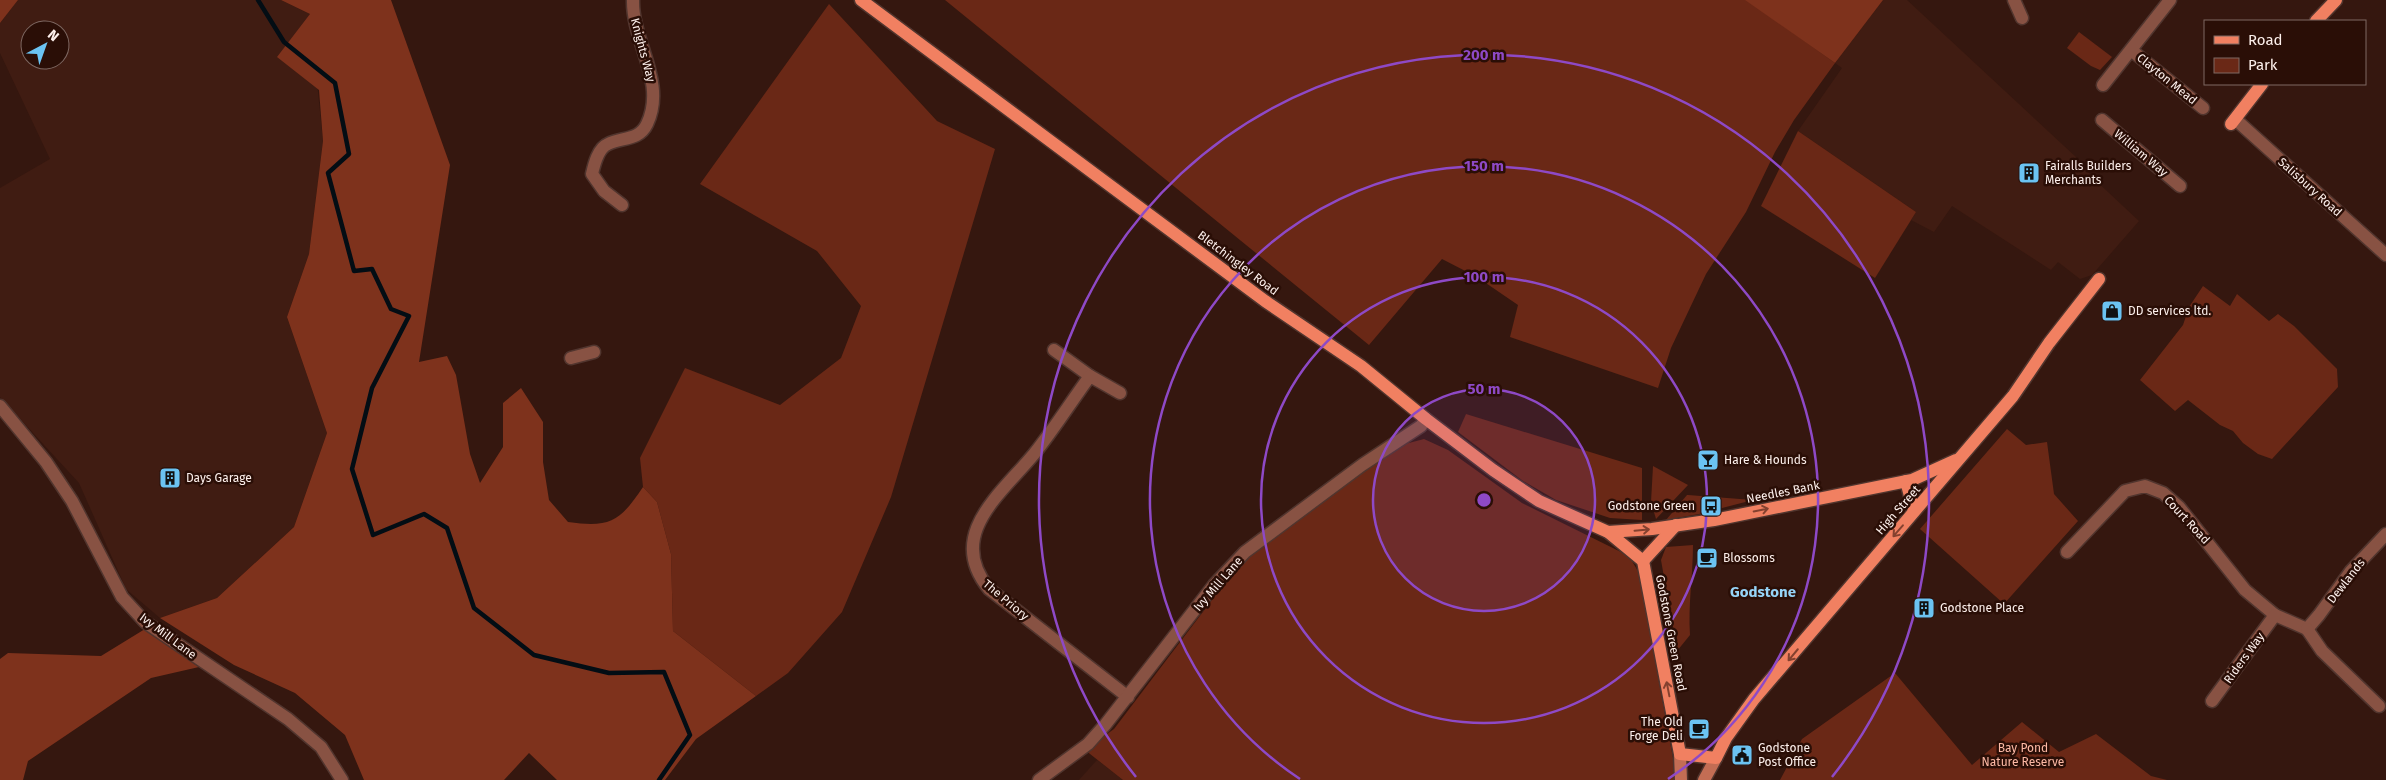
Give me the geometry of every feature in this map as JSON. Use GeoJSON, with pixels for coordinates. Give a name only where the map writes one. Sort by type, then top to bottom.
{"type":"FeatureCollection","features":[{"type":"Feature","properties":{"kind":"main road","name":"Bletchingley Road"},"geometry":{"type":"LineString","coordinates":[[861,0],[1265,301],[1361,366],[1493,470],[1539,501],[1608,532]]}},
{"type":"Feature","properties":{"kind":"main road"},"geometry":{"type":"LineString","coordinates":[[2317,20],[2336,0]]}},
{"type":"Feature","properties":{"kind":"main road"},"geometry":{"type":"LineString","coordinates":[[2233,121],[2261,85]]}},
{"type":"Feature","properties":{"kind":"main road","name":"High Street"},"geometry":{"type":"LineString","coordinates":[[1716,758],[1726,738],[1754,699],[2013,396],[2049,343],[2099,279]]}},
{"type":"Feature","properties":{"kind":"main road","name":"Needles Bank"},"geometry":{"type":"LineString","coordinates":[[1608,532],[1714,520],[1906,481],[1918,478],[1959,458]]}},
{"type":"Feature","properties":{"kind":"main road"},"geometry":{"type":"LineString","coordinates":[[1906,481],[1914,511]]}},
{"type":"Feature","properties":{"kind":"main road"},"geometry":{"type":"LineString","coordinates":[[1643,560],[1676,525]]}},
{"type":"Feature","properties":{"kind":"main road","name":"Godstone Green Road"},"geometry":{"type":"LineString","coordinates":[[1608,532],[1643,560],[1680,754],[1681,780]]}},
{"type":"Feature","properties":{"kind":"main road"},"geometry":{"type":"LineString","coordinates":[[1680,754],[1716,758],[1704,780]]}},
{"type":"Feature","properties":{"kind":"street","name":"Knights Way"},"geometry":{"type":"LineString","coordinates":[[622,205],[604,191],[592,174],[600,150],[607,144],[639,134],[647,125],[653,106],[654,88],[634,21],[633,0]]}},
{"type":"Feature","properties":{"kind":"street"},"geometry":{"type":"LineString","coordinates":[[2014,0],[2022,18]]}},
{"type":"Feature","properties":{"kind":"street","name":"Clayton Mead"},"geometry":{"type":"LineString","coordinates":[[2103,85],[2170,0]]}},
{"type":"Feature","properties":{"kind":"street","name":"Clayton Mead"},"geometry":{"type":"LineString","coordinates":[[2132,50],[2203,108]]}},
{"type":"Feature","properties":{"kind":"street","name":"William Way"},"geometry":{"type":"LineString","coordinates":[[2102,120],[2180,186]]}},
{"type":"Feature","properties":{"kind":"street","name":"Salisbury Road"},"geometry":{"type":"LineString","coordinates":[[2233,121],[2386,255]]}},
{"type":"Feature","properties":{"kind":"street"},"geometry":{"type":"LineString","coordinates":[[1054,350],[1090,376],[1120,392]]}},
{"type":"Feature","properties":{"kind":"street"},"geometry":{"type":"LineString","coordinates":[[571,358],[594,352]]}},
{"type":"Feature","properties":{"kind":"street","name":"The Priory"},"geometry":{"type":"LineString","coordinates":[[1090,376],[1035,452],[988,506],[978,522],[972,544],[974,564],[979,577],[989,589],[1128,697]]}},
{"type":"Feature","properties":{"kind":"street","name":"Ivy Mill Lane"},"geometry":{"type":"LineString","coordinates":[[0,406],[46,462],[72,501],[122,597],[146,622],[288,719],[320,747],[342,780]]}},
{"type":"Feature","properties":{"kind":"street","name":"Ivy Mill Lane"},"geometry":{"type":"LineString","coordinates":[[1039,780],[1088,744],[1128,697],[1214,585],[1245,552],[1362,465],[1421,426],[1426,419]]}},
{"type":"Feature","properties":{"kind":"street","name":"Court Road"},"geometry":{"type":"LineString","coordinates":[[2067,552],[2125,491],[2145,486],[2162,493],[2179,507],[2245,590],[2275,615]]}},
{"type":"Feature","properties":{"kind":"street","name":"Dewlands"},"geometry":{"type":"LineString","coordinates":[[2307,628],[2319,615],[2351,571],[2386,534]]}},
{"type":"Feature","properties":{"kind":"street"},"geometry":{"type":"LineString","coordinates":[[2275,615],[2307,628],[2322,651],[2379,706]]}},
{"type":"Feature","properties":{"kind":"street","name":"Riders Way"},"geometry":{"type":"LineString","coordinates":[[2212,700],[2275,615]]}},
{"type":"Feature","properties":{"kind":"shaded area"},"geometry":{"type":"Polygon","coordinates":[[[0,0],[18,0],[0,23],[0,0]]]}},
{"type":"Feature","properties":{"kind":"shaded area"},"geometry":{"type":"Polygon","coordinates":[[[18,0],[281,0],[310,14],[323,141],[309,254],[287,317],[327,433],[294,527],[217,598],[160,618],[126,589],[79,483],[0,397],[0,188],[50,159],[0,53],[0,23],[18,0]]]}},
{"type":"Feature","properties":{"kind":"shaded area"},"geometry":{"type":"Polygon","coordinates":[[[281,0],[391,0],[450,165],[419,362],[447,356],[456,375],[470,454],[480,483],[503,447],[503,403],[521,388],[543,422],[543,462],[549,500],[568,522],[583,524],[605,523],[613,520],[628,508],[643,487],[657,502],[671,554],[673,631],[756,696],[696,739],[665,780],[557,780],[529,753],[504,780],[364,780],[345,735],[295,693],[234,665],[160,618],[217,598],[294,527],[327,433],[287,317],[309,254],[323,141],[319,90],[277,57],[310,14],[281,0]]]}},
{"type":"Feature","properties":{"kind":"shaded area"},"geometry":{"type":"Polygon","coordinates":[[[1745,0],[1883,0],[1835,63],[1745,0]]]}},
{"type":"Feature","properties":{"kind":"shaded area"},"geometry":{"type":"Polygon","coordinates":[[[1883,0],[1907,0],[2077,158],[2093,178],[2139,221],[2092,275],[2080,279],[2058,262],[2051,270],[1952,206],[1934,232],[1911,220],[1916,212],[1798,131],[1842,68],[1835,63],[1883,0]]]}},
{"type":"Feature","properties":{"kind":"shaded area"},"geometry":{"type":"Polygon","coordinates":[[[145,629],[199,667],[151,678],[28,761],[23,780],[0,780],[0,659],[8,653],[101,656],[145,629]]]}},
{"type":"Feature","properties":{"kind":"shaded area"},"geometry":{"type":"Polygon","coordinates":[[[1097,760],[1104,765],[1123,780],[1079,780],[1097,760]]]}},
{"type":"Feature","properties":{"kind":"green space"},"geometry":{"type":"Polygon","coordinates":[[[945,0],[1747,0],[1835,63],[1794,120],[1775,152],[1746,212],[1706,274],[1671,348],[1658,388],[1510,337],[1518,305],[1477,277],[1442,259],[1369,345],[945,0]]]}},
{"type":"Feature","properties":{"kind":"green space"},"geometry":{"type":"Polygon","coordinates":[[[829,4],[937,121],[995,149],[891,497],[842,612],[788,673],[756,696],[673,631],[671,554],[657,502],[643,487],[640,458],[685,368],[780,405],[841,358],[861,306],[817,251],[700,184],[829,4]]]}},
{"type":"Feature","properties":{"kind":"green space"},"geometry":{"type":"Polygon","coordinates":[[[2079,32],[2112,57],[2100,70],[2091,66],[2067,48],[2079,32]]]}},
{"type":"Feature","properties":{"kind":"green space"},"geometry":{"type":"Polygon","coordinates":[[[1798,131],[1916,212],[1875,278],[1761,206],[1798,131]]]}},
{"type":"Feature","properties":{"kind":"green space"},"geometry":{"type":"Polygon","coordinates":[[[2203,286],[2230,306],[2237,294],[2269,321],[2278,314],[2294,326],[2337,369],[2338,387],[2272,459],[2258,454],[2243,443],[2233,431],[2220,425],[2188,400],[2175,411],[2140,380],[2183,325],[2189,307],[2203,286]]]}},
{"type":"Feature","properties":{"kind":"green space"},"geometry":{"type":"Polygon","coordinates":[[[1466,414],[1642,468],[1642,520],[1610,518],[1556,500],[1523,481],[1458,432],[1466,414]]]}},
{"type":"Feature","properties":{"kind":"green space"},"geometry":{"type":"Polygon","coordinates":[[[2007,429],[2026,445],[2047,442],[2054,494],[2078,521],[2004,604],[1920,529],[2007,429]]]}},
{"type":"Feature","properties":{"kind":"green space"},"geometry":{"type":"Polygon","coordinates":[[[1424,439],[1448,450],[1522,503],[1629,556],[1639,573],[1677,780],[1123,780],[1085,750],[1114,729],[1237,567],[1281,529],[1341,486],[1405,444],[1424,439]]]}},
{"type":"Feature","properties":{"kind":"green space"},"geometry":{"type":"Polygon","coordinates":[[[1653,466],[1688,485],[1656,519],[1651,502],[1653,466]]]}},
{"type":"Feature","properties":{"kind":"green space"},"geometry":{"type":"Polygon","coordinates":[[[1687,495],[1753,500],[1699,514],[1666,520],[1687,495]]]}},
{"type":"Feature","properties":{"kind":"green space"},"geometry":{"type":"Polygon","coordinates":[[[1693,545],[1690,635],[1677,651],[1661,560],[1666,547],[1693,545]]]}},
{"type":"Feature","properties":{"kind":"green space","name":"Bay Pond Nature Reserve"},"geometry":{"type":"Polygon","coordinates":[[[1895,673],[1972,765],[2022,722],[2059,752],[2096,734],[2151,776],[2167,780],[1780,780],[1802,739],[1895,673]]]}},
{"type":"Feature","properties":{"kind":"waterway"},"geometry":{"type":"LineString","coordinates":[[258,0],[284,42],[335,83],[349,154],[328,173],[354,271],[372,269],[391,309],[409,316],[372,388],[352,469],[373,535],[424,514],[447,528],[474,608],[534,655],[609,673],[664,672],[690,735],[659,780]]}},
{"type":"Feature","properties":{"kind":"place","name":"Fairalls Builders Merchants"},"geometry":{"type":"Point","coordinates":[2029,173]}},
{"type":"Feature","properties":{"kind":"place","name":"DD services ltd."},"geometry":{"type":"Point","coordinates":[2112,311]}},
{"type":"Feature","properties":{"kind":"place","name":"Hare & Hounds"},"geometry":{"type":"Point","coordinates":[1708,460]}},
{"type":"Feature","properties":{"kind":"place","name":"Days Garage"},"geometry":{"type":"Point","coordinates":[170,478]}},
{"type":"Feature","properties":{"kind":"place","name":"Godstone Green"},"geometry":{"type":"Point","coordinates":[1711,506]}},
{"type":"Feature","properties":{"kind":"place","name":"Blossoms"},"geometry":{"type":"Point","coordinates":[1707,558]}},
{"type":"Feature","properties":{"kind":"place","name":"Godstone Place"},"geometry":{"type":"Point","coordinates":[1924,608]}},
{"type":"Feature","properties":{"kind":"place","name":"The Old Forge Deli"},"geometry":{"type":"Point","coordinates":[1699,729]}},
{"type":"Feature","properties":{"kind":"place","name":"Godstone Post Office"},"geometry":{"type":"Point","coordinates":[1742,755]}},
{"type":"Feature","properties":{"kind":"district","name":"Godstone"},"geometry":{"type":"Point","coordinates":[1763,592]}}]}
